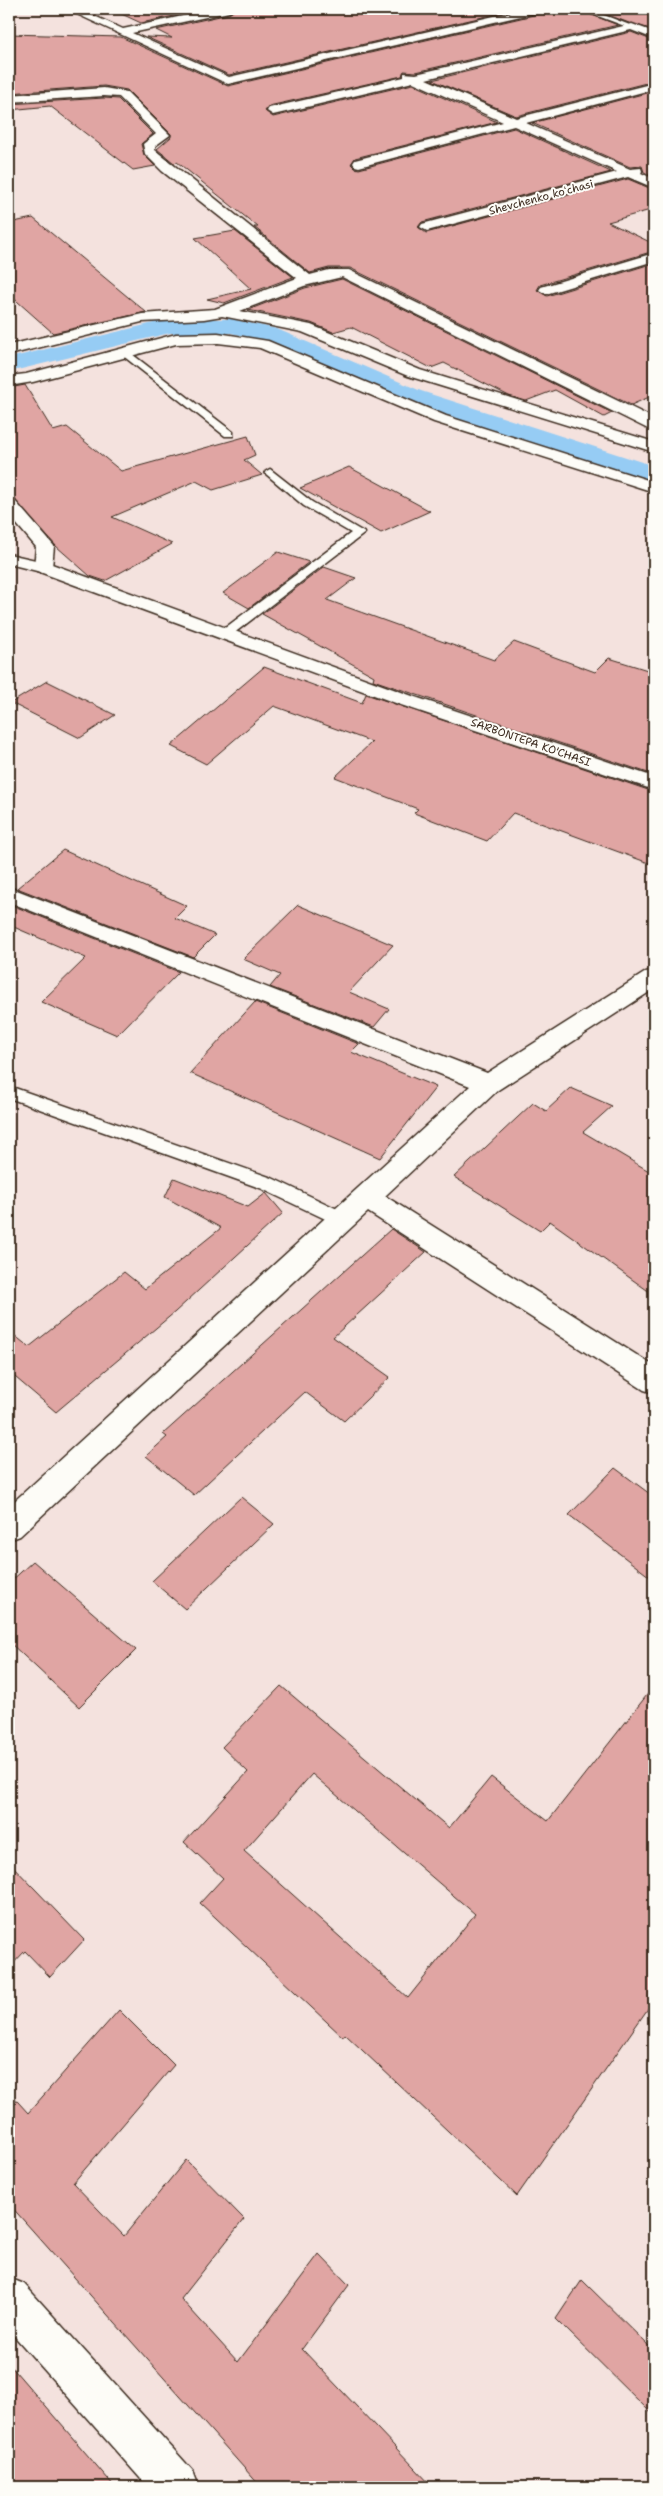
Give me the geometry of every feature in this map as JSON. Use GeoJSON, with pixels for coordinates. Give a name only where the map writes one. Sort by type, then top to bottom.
{"type":"FeatureCollection","features":[{"type":"Feature","properties":{"kind":"street"},"geometry":{"type":"LineString","coordinates":[[70,9],[228,81],[538,9]]}},
{"type":"Feature","properties":{"kind":"street"},"geometry":{"type":"LineString","coordinates":[[122,32],[229,9]]}},
{"type":"Feature","properties":{"kind":"street"},"geometry":{"type":"LineString","coordinates":[[273,110],[632,27],[654,36]]}},
{"type":"Feature","properties":{"kind":"street"},"geometry":{"type":"LineString","coordinates":[[353,52],[370,60]]}},
{"type":"Feature","properties":{"kind":"street"},"geometry":{"type":"LineString","coordinates":[[396,70],[654,184]]}},
{"type":"Feature","properties":{"kind":"street"},"geometry":{"type":"LineString","coordinates":[[359,163],[654,86]]}},
{"type":"Feature","properties":{"kind":"street"},"geometry":{"type":"LineString","coordinates":[[9,99],[104,92],[123,94],[164,136],[149,144],[148,151],[166,168],[309,280]]}},
{"type":"Feature","properties":{"kind":"street","name":"Shevchenko koʻchasi"},"geometry":{"type":"LineString","coordinates":[[427,227],[646,168]]}},
{"type":"Feature","properties":{"kind":"street"},"geometry":{"type":"LineString","coordinates":[[546,290],[654,257]]}},
{"type":"Feature","properties":{"kind":"street"},"geometry":{"type":"LineString","coordinates":[[9,350],[32,347],[141,318],[204,315],[223,312],[309,280],[334,273],[344,273],[614,405],[654,428]]}},
{"type":"Feature","properties":{"kind":"street"},"geometry":{"type":"LineString","coordinates":[[223,312],[306,328],[414,373],[654,447]]}},
{"type":"Feature","properties":{"kind":"street"},"geometry":{"type":"LineString","coordinates":[[9,381],[27,379],[176,339],[218,338],[263,344],[440,419],[654,487]]}},
{"type":"Feature","properties":{"kind":"street"},"geometry":{"type":"LineString","coordinates":[[9,505],[45,546],[43,567]]}},
{"type":"Feature","properties":{"kind":"street","name":"SARBONTEPA KO'CHASI"},"geometry":{"type":"LineString","coordinates":[[9,559],[43,567],[408,701],[654,784]]}},
{"type":"Feature","properties":{"kind":"street"},"geometry":{"type":"LineString","coordinates":[[9,894],[489,1084]]}},
{"type":"Feature","properties":{"kind":"street"},"geometry":{"type":"LineString","coordinates":[[9,1526],[344,1220],[489,1084],[654,978]]}},
{"type":"Feature","properties":{"kind":"street"},"geometry":{"type":"LineString","coordinates":[[367,1198],[654,1381]]}},
{"type":"Feature","properties":{"kind":"street"},"geometry":{"type":"LineString","coordinates":[[9,2299],[177,2487]]}},
{"type":"Feature","properties":{"kind":"lane"},"geometry":{"type":"LineString","coordinates":[[582,9],[632,27]]}},
{"type":"Feature","properties":{"kind":"lane"},"geometry":{"type":"LineString","coordinates":[[124,353],[229,434]]}},
{"type":"Feature","properties":{"kind":"lane"},"geometry":{"type":"LineString","coordinates":[[225,634],[359,533],[308,504],[270,472]]}},
{"type":"Feature","properties":{"kind":"lane"},"geometry":{"type":"LineString","coordinates":[[9,1092],[266,1184],[344,1220]]}},
{"type":"Feature","properties":{"kind":"building"},"geometry":{"type":"Polygon","coordinates":[[[111,9],[207,9],[141,23],[111,9]]]}},
{"type":"Feature","properties":{"kind":"building"},"geometry":{"type":"Polygon","coordinates":[[[236,9],[518,9],[229,75],[146,37],[172,38],[156,30],[229,14],[236,9]]]}},
{"type":"Feature","properties":{"kind":"building"},"geometry":{"type":"Polygon","coordinates":[[[545,9],[577,9],[618,25],[416,72],[404,71],[402,76],[269,106],[265,111],[273,117],[413,84],[497,122],[355,158],[351,164],[355,168],[359,169],[514,128],[611,172],[422,222],[418,227],[426,233],[628,179],[654,190],[654,209],[608,222],[654,244],[654,251],[540,285],[537,290],[547,296],[654,263],[654,395],[631,405],[350,268],[329,268],[310,273],[254,227],[258,227],[177,162],[174,163],[157,149],[171,137],[171,134],[127,90],[104,86],[9,93],[9,34],[121,37],[228,86],[538,14],[545,9]]]}},
{"type":"Feature","properties":{"kind":"building"},"geometry":{"type":"Polygon","coordinates":[[[593,9],[654,9],[654,30],[629,23],[593,9]]]}},
{"type":"Feature","properties":{"kind":"building"},"geometry":{"type":"Polygon","coordinates":[[[631,32],[654,41],[654,81],[516,116],[432,80],[631,32]]]}},
{"type":"Feature","properties":{"kind":"building"},"geometry":{"type":"Polygon","coordinates":[[[654,91],[654,177],[644,172],[642,166],[630,167],[532,123],[654,91]]]}},
{"type":"Feature","properties":{"kind":"building"},"geometry":{"type":"Polygon","coordinates":[[[104,98],[118,99],[153,134],[141,144],[144,155],[155,166],[133,170],[50,106],[9,110],[9,104],[104,98]]]}},
{"type":"Feature","properties":{"kind":"building"},"geometry":{"type":"Polygon","coordinates":[[[33,218],[146,312],[53,333],[9,294],[9,223],[33,218]]]}},
{"type":"Feature","properties":{"kind":"building"},"geometry":{"type":"Polygon","coordinates":[[[235,231],[293,277],[224,303],[207,299],[251,289],[195,238],[235,231]]]}},
{"type":"Feature","properties":{"kind":"building"},"geometry":{"type":"Polygon","coordinates":[[[342,279],[612,413],[604,417],[555,390],[526,401],[509,396],[444,363],[431,368],[351,327],[333,332],[311,323],[248,310],[305,288],[342,279]]]}},
{"type":"Feature","properties":{"kind":"building"},"geometry":{"type":"Polygon","coordinates":[[[25,385],[53,431],[67,427],[121,471],[248,436],[255,455],[244,460],[262,475],[213,490],[196,481],[112,517],[172,544],[105,581],[90,576],[56,546],[9,494],[9,388],[25,385]]]}},
{"type":"Feature","properties":{"kind":"building"},"geometry":{"type":"Polygon","coordinates":[[[349,467],[430,511],[381,533],[300,488],[349,467]]]}},
{"type":"Feature","properties":{"kind":"building"},"geometry":{"type":"Polygon","coordinates":[[[278,552],[309,562],[249,608],[223,593],[278,552]]]}},
{"type":"Feature","properties":{"kind":"building"},"geometry":{"type":"Polygon","coordinates":[[[324,567],[356,578],[327,600],[494,660],[514,642],[595,672],[609,658],[654,672],[654,775],[373,680],[374,676],[262,614],[324,567]]]}},
{"type":"Feature","properties":{"kind":"building"},"geometry":{"type":"Polygon","coordinates":[[[264,667],[362,703],[366,694],[654,792],[654,865],[513,813],[487,841],[414,813],[418,809],[335,777],[372,742],[274,706],[206,764],[171,746],[264,667]]]}},
{"type":"Feature","properties":{"kind":"building"},"geometry":{"type":"Polygon","coordinates":[[[47,681],[115,715],[80,738],[11,703],[47,681]]]}},
{"type":"Feature","properties":{"kind":"building"},"geometry":{"type":"Polygon","coordinates":[[[63,850],[187,906],[175,918],[215,935],[193,957],[17,888],[63,850]]]}},
{"type":"Feature","properties":{"kind":"building"},"geometry":{"type":"Polygon","coordinates":[[[9,904],[179,972],[117,1035],[41,1002],[86,958],[9,925],[9,904]]]}},
{"type":"Feature","properties":{"kind":"building"},"geometry":{"type":"Polygon","coordinates":[[[298,905],[393,945],[349,992],[389,1009],[374,1027],[270,987],[280,975],[243,959],[298,905]]]}},
{"type":"Feature","properties":{"kind":"building"},"geometry":{"type":"Polygon","coordinates":[[[255,1002],[359,1044],[351,1052],[436,1087],[380,1158],[190,1073],[255,1002]]]}},
{"type":"Feature","properties":{"kind":"building"},"geometry":{"type":"Polygon","coordinates":[[[571,1088],[612,1106],[583,1132],[654,1174],[654,1295],[550,1221],[540,1231],[454,1177],[533,1103],[546,1111],[571,1088]]]}},
{"type":"Feature","properties":{"kind":"building"},"geometry":{"type":"Polygon","coordinates":[[[174,1178],[248,1207],[266,1193],[283,1213],[175,1312],[56,1412],[9,1372],[9,1331],[29,1347],[124,1272],[145,1289],[221,1228],[165,1197],[174,1178]]]}},
{"type":"Feature","properties":{"kind":"building"},"geometry":{"type":"Polygon","coordinates":[[[391,1229],[426,1252],[333,1337],[390,1377],[344,1421],[305,1392],[194,1495],[146,1456],[167,1437],[163,1434],[391,1229]]]}},
{"type":"Feature","properties":{"kind":"building"},"geometry":{"type":"Polygon","coordinates":[[[615,1468],[654,1497],[654,1580],[569,1515],[615,1468]]]}},
{"type":"Feature","properties":{"kind":"building"},"geometry":{"type":"Polygon","coordinates":[[[241,1497],[274,1524],[185,1609],[152,1581],[241,1497]]]}},
{"type":"Feature","properties":{"kind":"building"},"geometry":{"type":"Polygon","coordinates":[[[33,1561],[136,1650],[79,1707],[9,1642],[9,1583],[33,1561]]]}},
{"type":"Feature","properties":{"kind":"building"},"geometry":{"type":"Polygon","coordinates":[[[281,1686],[449,1828],[491,1777],[548,1821],[654,1686],[654,2000],[517,2196],[345,2034],[343,2037],[200,1903],[223,1878],[184,1842],[248,1772],[222,1747],[281,1686]],[[312,1774],[244,1851],[408,1998],[475,1914],[312,1774]]]}},
{"type":"Feature","properties":{"kind":"building"},"geometry":{"type":"Polygon","coordinates":[[[9,1862],[84,1940],[50,1977],[25,1951],[9,1968],[9,1862]]]}},
{"type":"Feature","properties":{"kind":"building"},"geometry":{"type":"Polygon","coordinates":[[[119,2010],[174,2065],[73,2183],[124,2236],[186,2160],[244,2219],[181,2299],[238,2362],[319,2254],[349,2285],[302,2349],[433,2487],[261,2487],[9,2204],[9,2092],[28,2113],[119,2010]]]}},
{"type":"Feature","properties":{"kind":"building"},"geometry":{"type":"Polygon","coordinates":[[[582,2280],[654,2351],[654,2416],[556,2319],[582,2280]]]}},
{"type":"Feature","properties":{"kind":"building"},"geometry":{"type":"Polygon","coordinates":[[[9,2364],[77,2443],[115,2487],[9,2487],[9,2364]]]}},
{"type":"Feature","properties":{"kind":"waterway"},"geometry":{"type":"LineString","coordinates":[[9,365],[49,357],[170,326],[231,326],[269,334],[412,396],[654,475]]}}]}
